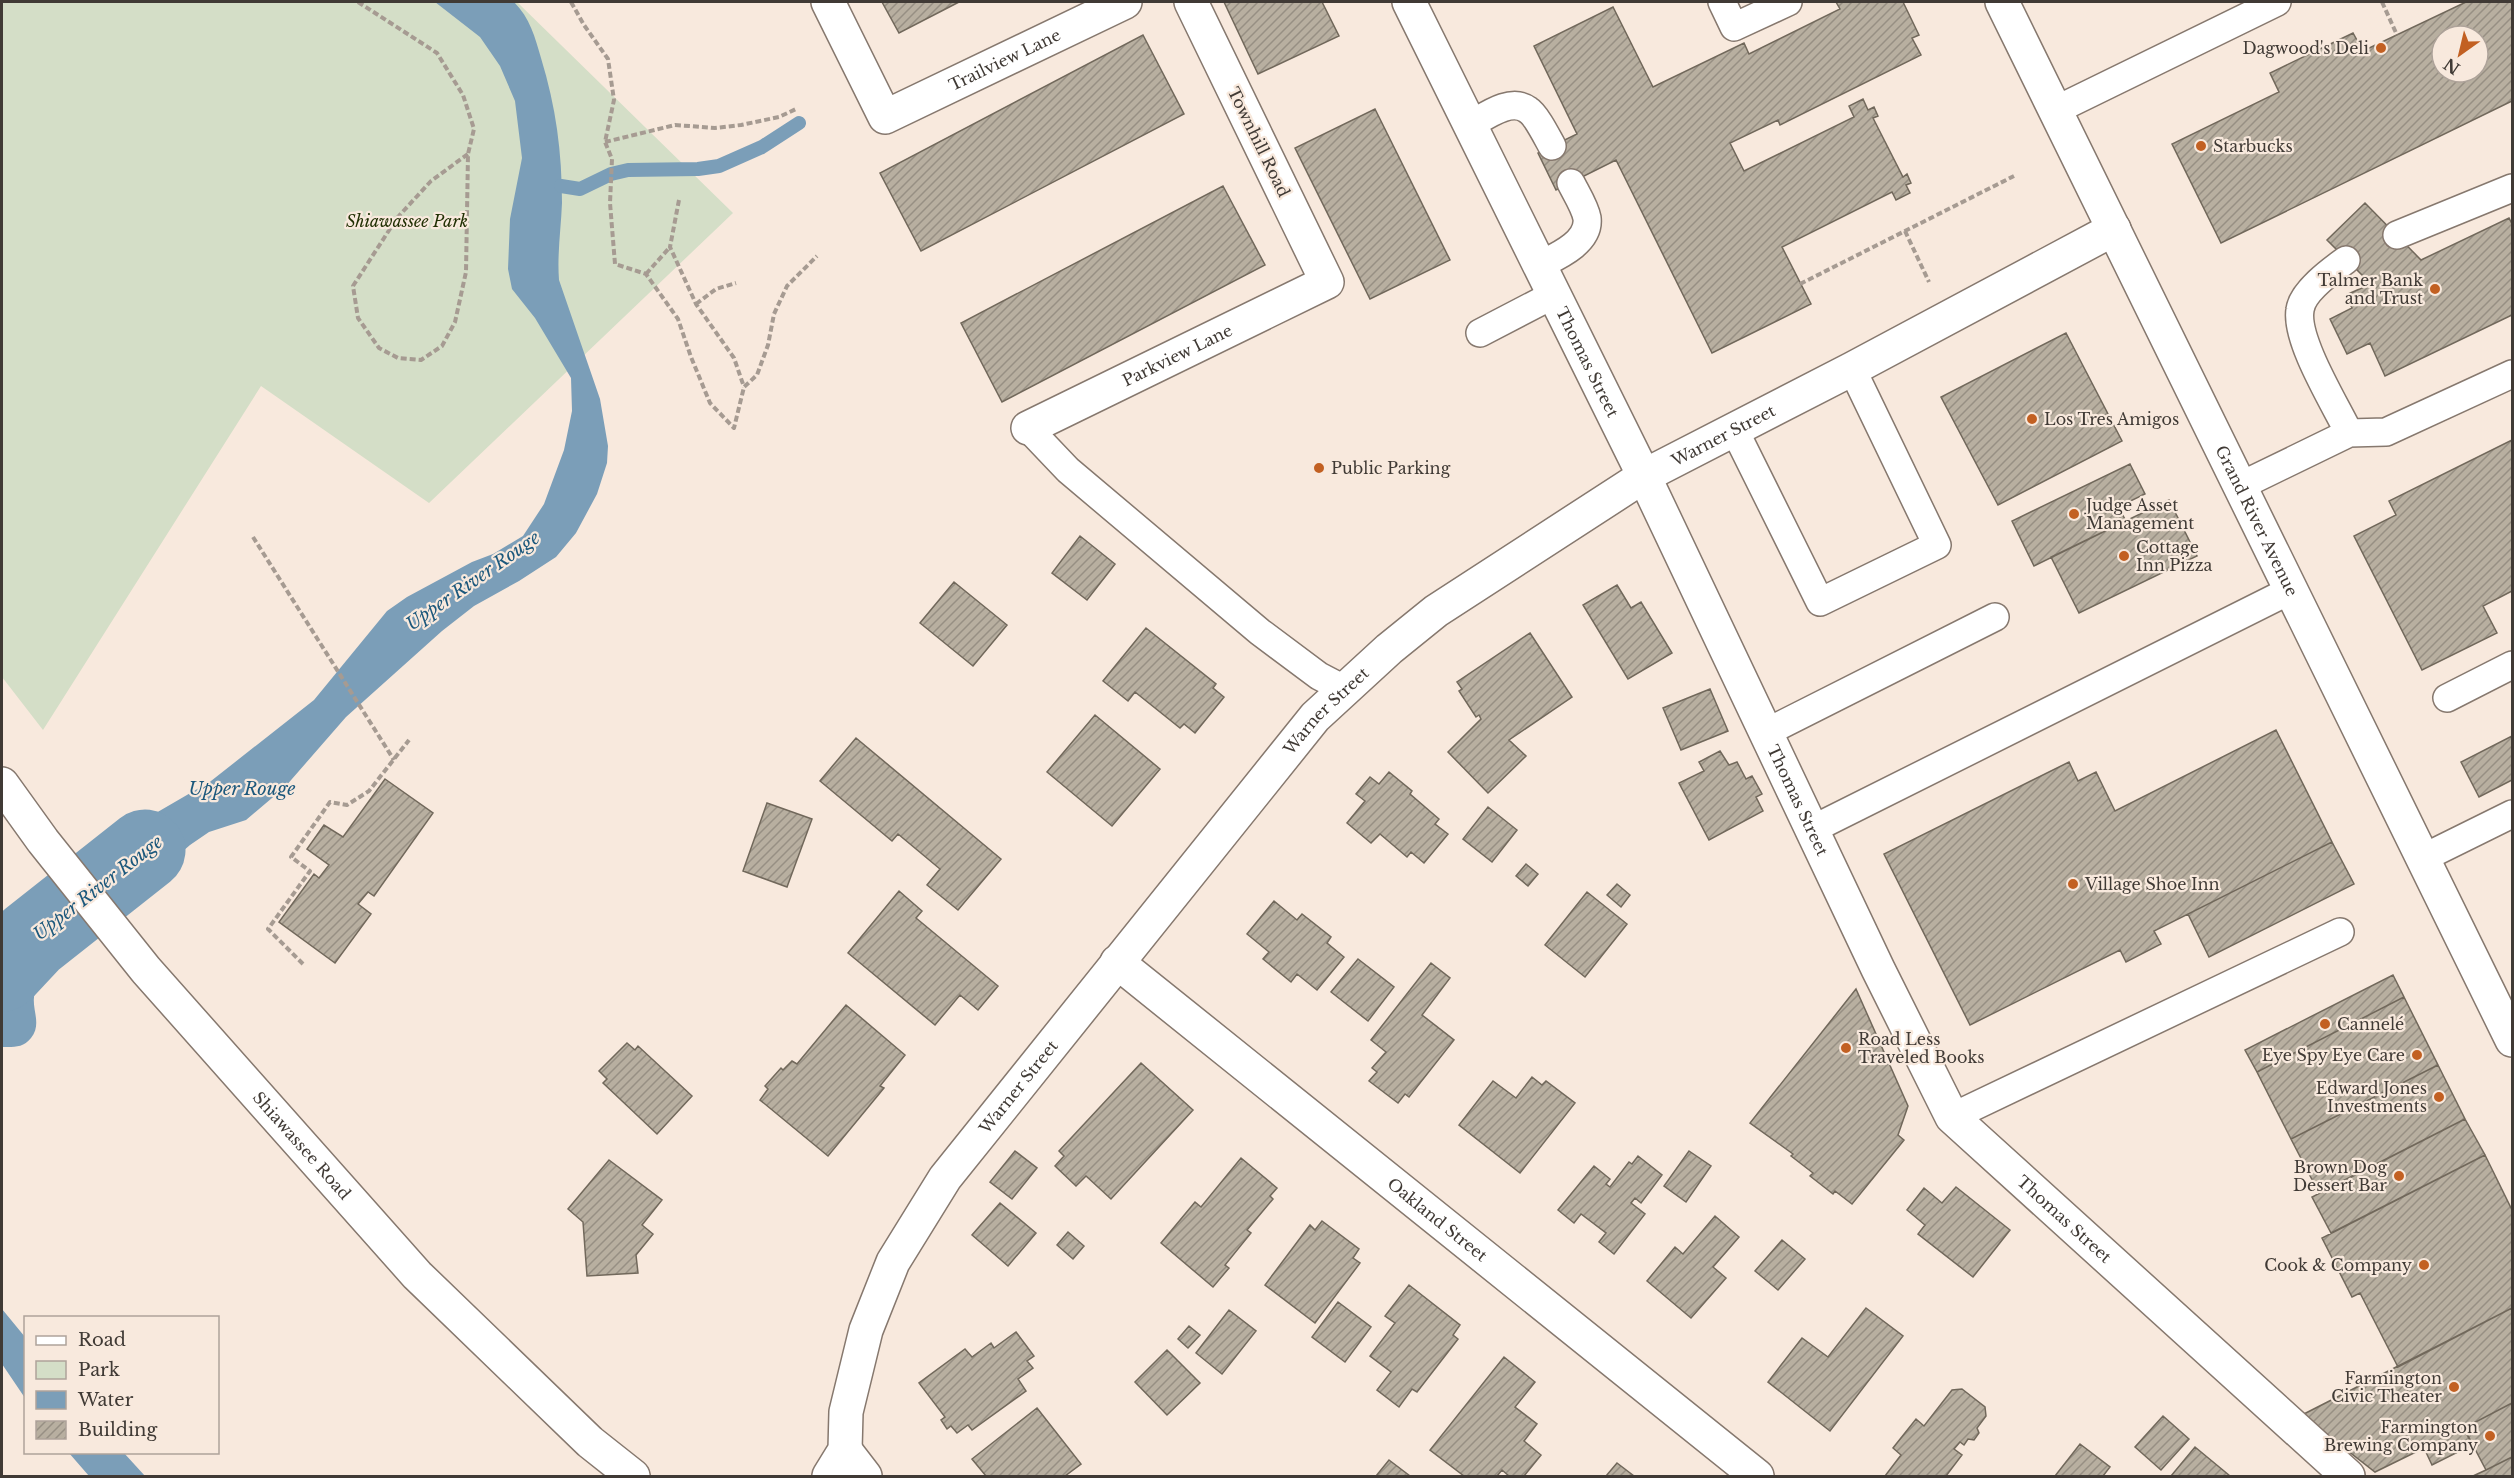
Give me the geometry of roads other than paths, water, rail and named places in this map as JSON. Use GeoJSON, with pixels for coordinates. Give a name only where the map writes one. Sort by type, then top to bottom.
{"type":"FeatureCollection","features":[{"type":"Feature","properties":{"kind":"street","name":"Trailview Lane"},"geometry":{"type":"LineString","coordinates":[[828,2],[885,117],[1125,2]]}},
{"type":"Feature","properties":{"kind":"street","name":"Townhill Road"},"geometry":{"type":"LineString","coordinates":[[1191,2],[1327,282]]}},
{"type":"Feature","properties":{"kind":"street","name":"Thomas Street"},"geometry":{"type":"LineString","coordinates":[[1409,2],[1644,476],[1878,969],[1953,1117],[2348,1476]]}},
{"type":"Feature","properties":{"kind":"street","name":"Grand River Avenue"},"geometry":{"type":"LineString","coordinates":[[2002,2],[2512,1038]]}},
{"type":"Feature","properties":{"kind":"street","name":"Warner Street"},"geometry":{"type":"LineString","coordinates":[[837,1463],[846,1412],[866,1330],[892,1262],[945,1178],[1315,717],[1344,689],[1436,612],[1644,476],[1852,369],[2114,229]]}},
{"type":"Feature","properties":{"kind":"street","name":"Parkview Lane"},"geometry":{"type":"LineString","coordinates":[[1028,428],[1327,282]]}},
{"type":"Feature","properties":{"kind":"street","name":"Shiawassee Road"},"geometry":{"type":"LineString","coordinates":[[2,784],[43,841],[146,970],[417,1275],[590,1442],[633,1476]]}},
{"type":"Feature","properties":{"kind":"street","name":"Oakland Street"},"geometry":{"type":"LineString","coordinates":[[1117,962],[1757,1476]]}},
{"type":"Feature","properties":{"kind":"street"},"geometry":{"type":"LineString","coordinates":[[837,1463],[865,1476]]}},
{"type":"Feature","properties":{"kind":"lane"},"geometry":{"type":"LineString","coordinates":[[1722,2],[1734,27],[1788,2]]}},
{"type":"Feature","properties":{"kind":"lane"},"geometry":{"type":"LineString","coordinates":[[2056,110],[2277,2]]}},
{"type":"Feature","properties":{"kind":"lane"},"geometry":{"type":"LineString","coordinates":[[1470,125],[1497,109],[1516,105],[1529,110],[1552,146]]}},
{"type":"Feature","properties":{"kind":"lane"},"geometry":{"type":"LineString","coordinates":[[1540,265],[1564,252],[1584,235],[1587,218],[1571,183]]}},
{"type":"Feature","properties":{"kind":"lane"},"geometry":{"type":"LineString","coordinates":[[2397,235],[2512,188]]}},
{"type":"Feature","properties":{"kind":"lane"},"geometry":{"type":"LineString","coordinates":[[2346,260],[2318,281],[2300,308],[2303,340],[2349,433]]}},
{"type":"Feature","properties":{"kind":"lane"},"geometry":{"type":"LineString","coordinates":[[1480,333],[1555,294]]}},
{"type":"Feature","properties":{"kind":"lane"},"geometry":{"type":"LineString","coordinates":[[1734,429],[1820,602],[1937,545],[1852,369]]}},
{"type":"Feature","properties":{"kind":"lane"},"geometry":{"type":"LineString","coordinates":[[2240,486],[2349,433],[2386,432],[2512,374]]}},
{"type":"Feature","properties":{"kind":"lane"},"geometry":{"type":"LineString","coordinates":[[1028,428],[1068,470],[1260,632],[1319,676],[1344,689]]}},
{"type":"Feature","properties":{"kind":"lane"},"geometry":{"type":"LineString","coordinates":[[1813,829],[2291,590]]}},
{"type":"Feature","properties":{"kind":"lane"},"geometry":{"type":"LineString","coordinates":[[1767,732],[1995,617]]}},
{"type":"Feature","properties":{"kind":"lane"},"geometry":{"type":"LineString","coordinates":[[2447,698],[2512,665]]}},
{"type":"Feature","properties":{"kind":"lane"},"geometry":{"type":"LineString","coordinates":[[2423,858],[2512,814]]}},
{"type":"Feature","properties":{"kind":"lane"},"geometry":{"type":"LineString","coordinates":[[1953,1117],[2340,932]]}},
{"type":"Feature","properties":{"kind":"water","name":"Upper Rouge"},"geometry":{"type":"Polygon","coordinates":[[[435,2],[514,2],[528,21],[536,43],[551,94],[561,166],[559,280],[600,399],[608,446],[607,463],[597,494],[576,533],[556,557],[474,606],[442,631],[346,717],[285,787],[246,820],[209,832],[190,845],[56,961],[36,988],[34,1004],[36,1027],[31,1038],[21,1045],[2,1047],[2,1005],[82,883],[137,824],[211,781],[314,700],[387,611],[407,597],[472,562],[493,554],[523,536],[544,504],[564,450],[572,411],[571,378],[535,318],[512,289],[508,269],[510,219],[522,158],[515,101],[500,66],[480,37],[435,2]]]}},
{"type":"Feature","properties":{"kind":"water"},"geometry":{"type":"Polygon","coordinates":[[[2,1309],[24,1336],[24,1397],[2,1364],[2,1309]]]}},
{"type":"Feature","properties":{"kind":"water"},"geometry":{"type":"Polygon","coordinates":[[[70,1454],[125,1454],[145,1476],[89,1476],[70,1454]]]}},
{"type":"Feature","properties":{"kind":"waterway"},"geometry":{"type":"LineString","coordinates":[[561,186],[580,189],[611,174],[628,170],[698,169],[719,166],[762,147],[799,123]]}},
{"type":"Feature","properties":{"kind":"waterway","name":"Upper River Rouge"},"geometry":{"type":"LineString","coordinates":[[2,971],[31,940],[145,850]]}},
{"type":"Feature","properties":{"kind":"place","name":"Dagwood's Deli"},"geometry":{"type":"Point","coordinates":[2381,48]}},
{"type":"Feature","properties":{"kind":"place","name":"Starbucks"},"geometry":{"type":"Point","coordinates":[2201,146]}},
{"type":"Feature","properties":{"kind":"place","name":"Talmer Bank and Trust"},"geometry":{"type":"Point","coordinates":[2435,289]}},
{"type":"Feature","properties":{"kind":"place","name":"Los Tres Amigos"},"geometry":{"type":"Point","coordinates":[2032,419]}},
{"type":"Feature","properties":{"kind":"place","name":"Public Parking"},"geometry":{"type":"Point","coordinates":[1319,468]}},
{"type":"Feature","properties":{"kind":"place","name":"Judge Asset Management"},"geometry":{"type":"Point","coordinates":[2074,514]}},
{"type":"Feature","properties":{"kind":"place","name":"Cottage Inn Pizza"},"geometry":{"type":"Point","coordinates":[2124,556]}},
{"type":"Feature","properties":{"kind":"place","name":"Village Shoe Inn"},"geometry":{"type":"Point","coordinates":[2073,884]}},
{"type":"Feature","properties":{"kind":"place","name":"Cannelé"},"geometry":{"type":"Point","coordinates":[2325,1024]}},
{"type":"Feature","properties":{"kind":"place","name":"Road Less Traveled Books"},"geometry":{"type":"Point","coordinates":[1846,1048]}},
{"type":"Feature","properties":{"kind":"place","name":"Eye Spy Eye Care"},"geometry":{"type":"Point","coordinates":[2417,1055]}},
{"type":"Feature","properties":{"kind":"place","name":"Edward Jones Investments"},"geometry":{"type":"Point","coordinates":[2439,1097]}},
{"type":"Feature","properties":{"kind":"place","name":"Brown Dog Dessert Bar"},"geometry":{"type":"Point","coordinates":[2399,1176]}},
{"type":"Feature","properties":{"kind":"place","name":"Cook & Company"},"geometry":{"type":"Point","coordinates":[2424,1265]}},
{"type":"Feature","properties":{"kind":"place","name":"Farmington Civic Theater"},"geometry":{"type":"Point","coordinates":[2454,1387]}},
{"type":"Feature","properties":{"kind":"place","name":"Farmington Brewing Company"},"geometry":{"type":"Point","coordinates":[2490,1436]}},
{"type":"Feature","properties":{"kind":"park label","name":"Shiawassee Park"},"geometry":{"type":"Point","coordinates":[407,221]}}]}
